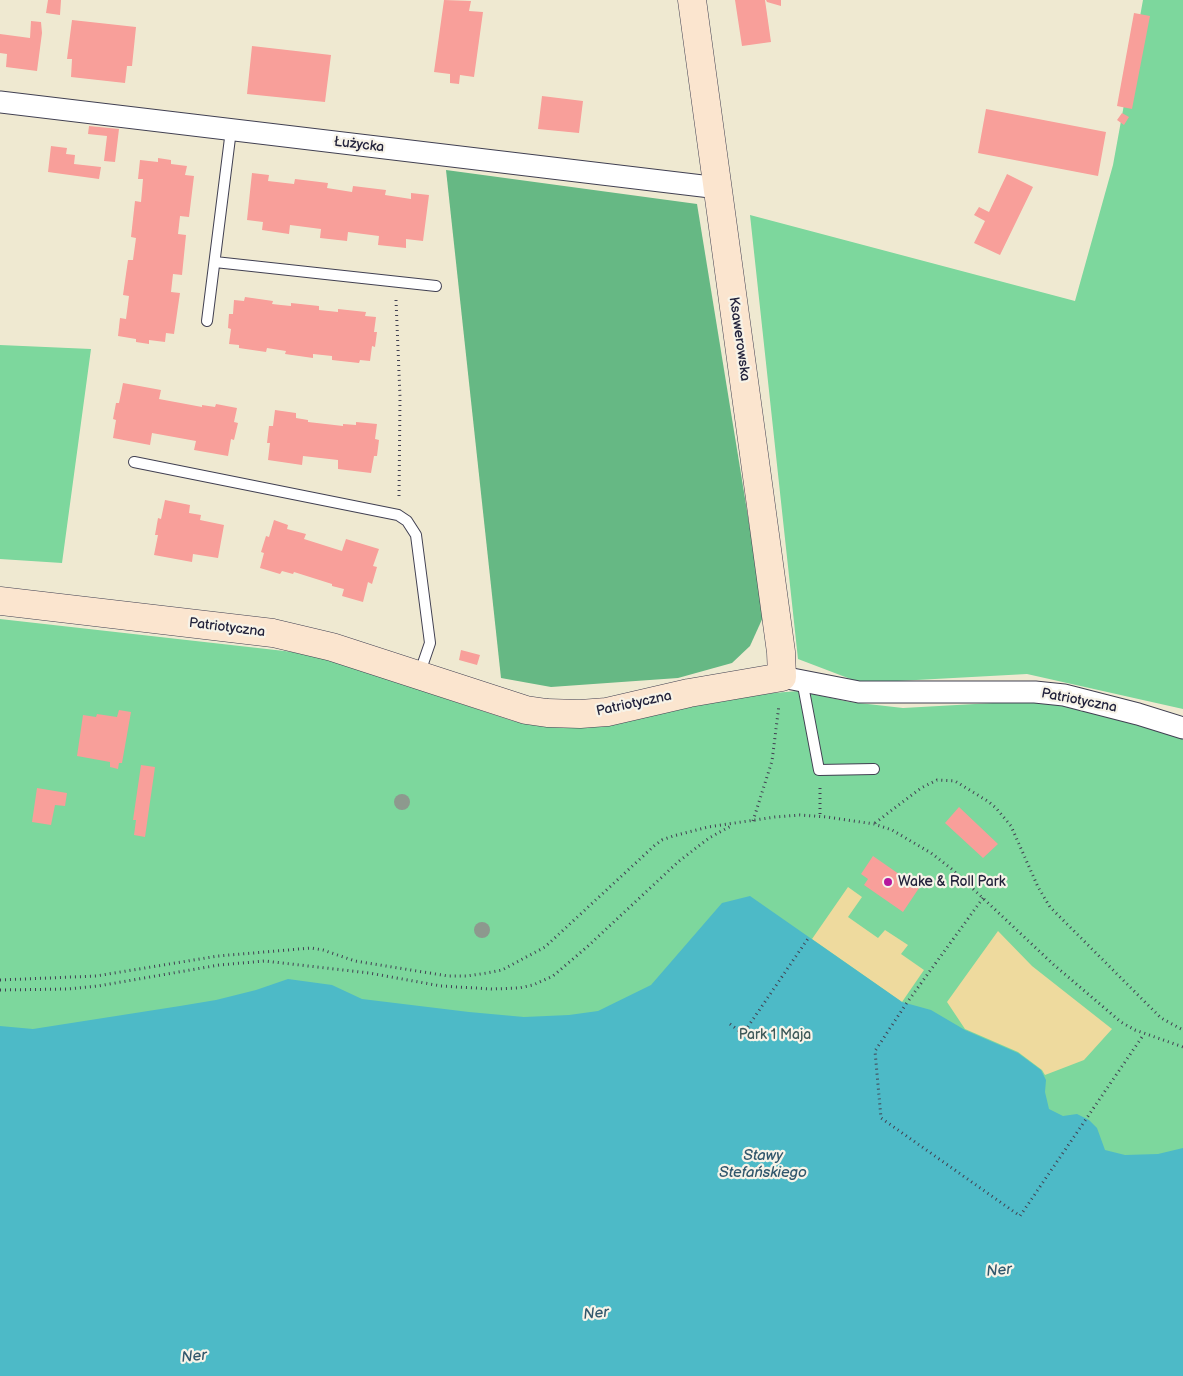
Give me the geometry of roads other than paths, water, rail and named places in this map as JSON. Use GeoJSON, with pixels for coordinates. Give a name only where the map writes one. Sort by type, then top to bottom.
{"type":"FeatureCollection","features":[{"type":"Feature","properties":{"kind":"street","name":"Ksawerowska"},"geometry":{"type":"LineString","coordinates":[[692,0],[780,642],[792,679]]}},
{"type":"Feature","properties":{"kind":"street","name":"Łużycka"},"geometry":{"type":"LineString","coordinates":[[0,102],[719,188]]}},
{"type":"Feature","properties":{"kind":"street","name":"Patriotyczna"},"geometry":{"type":"LineString","coordinates":[[0,601],[273,633],[324,645],[526,710],[580,714],[607,712],[689,692],[792,679],[859,692],[1035,692],[1064,695],[1183,728]]}},
{"type":"Feature","properties":{"kind":"lane"},"geometry":{"type":"LineString","coordinates":[[207,321],[231,130]]}},
{"type":"Feature","properties":{"kind":"lane"},"geometry":{"type":"LineString","coordinates":[[215,262],[436,286]]}},
{"type":"Feature","properties":{"kind":"lane"},"geometry":{"type":"LineString","coordinates":[[134,462],[398,515],[407,521],[416,535],[430,643],[419,675]]}},
{"type":"Feature","properties":{"kind":"lane"},"geometry":{"type":"LineString","coordinates":[[792,679],[819,770],[874,769]]}},
{"type":"Feature","properties":{"kind":"water","name":"Stawy Stefańskiego"},"geometry":{"type":"Polygon","coordinates":[[[750,896],[902,1002],[931,1010],[965,1030],[1018,1053],[1041,1070],[1046,1080],[1045,1092],[1049,1109],[1063,1116],[1077,1114],[1089,1120],[1097,1128],[1105,1150],[1125,1155],[1158,1154],[1183,1148],[1183,1376],[0,1376],[0,1026],[33,1029],[180,1006],[216,1000],[256,990],[288,979],[332,985],[362,999],[469,1012],[524,1017],[569,1015],[598,1011],[651,985],[722,903],[750,896]]]}},
{"type":"Feature","properties":{"kind":"place","name":"Wake & Roll Park"},"geometry":{"type":"Point","coordinates":[888,882]}},
{"type":"Feature","properties":{"kind":"park label","name":"Park 1 Maja"},"geometry":{"type":"Point","coordinates":[775,1035]}},
{"type":"Feature","properties":{"kind":"water label","name":"Ner"},"geometry":{"type":"Point","coordinates":[999,1271]}},
{"type":"Feature","properties":{"kind":"water label","name":"Ner"},"geometry":{"type":"Point","coordinates":[596,1314]}},
{"type":"Feature","properties":{"kind":"water label","name":"Ner"},"geometry":{"type":"Point","coordinates":[194,1357]}}]}
